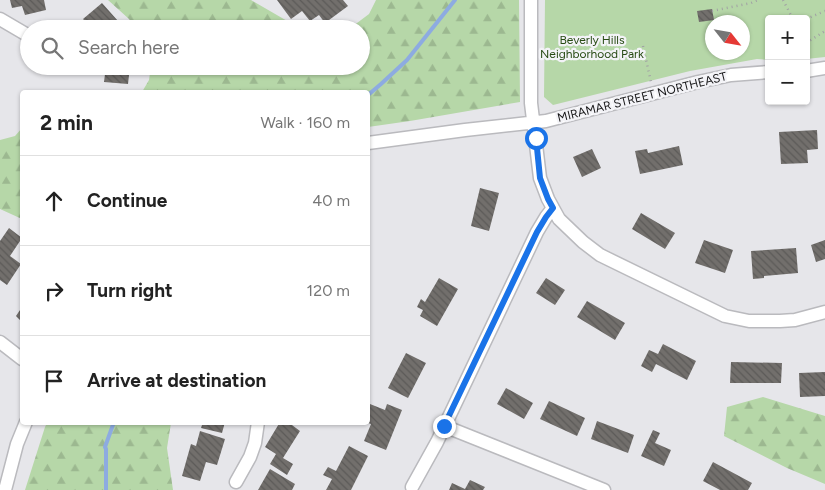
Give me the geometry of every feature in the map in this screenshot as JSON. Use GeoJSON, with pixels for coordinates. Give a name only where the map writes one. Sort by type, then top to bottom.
{"type":"FeatureCollection","features":[{"type":"Feature","properties":{"kind":"street"},"geometry":{"type":"LineString","coordinates":[[531,0],[531,103],[540,178],[548,199],[559,218],[583,242],[600,255],[724,316],[749,321],[780,321],[795,320],[825,312]]}},
{"type":"Feature","properties":{"kind":"street"},"geometry":{"type":"LineString","coordinates":[[0,19],[20,31]]}},
{"type":"Feature","properties":{"kind":"street"},"geometry":{"type":"LineString","coordinates":[[810,70],[825,68]]}},
{"type":"Feature","properties":{"kind":"street","name":"MIRAMAR STREET NORTHEAST"},"geometry":{"type":"LineString","coordinates":[[370,143],[546,121],[698,82],[732,75],[765,72]]}},
{"type":"Feature","properties":{"kind":"street"},"geometry":{"type":"LineString","coordinates":[[412,486],[437,442],[537,232],[553,208]]}},
{"type":"Feature","properties":{"kind":"street"},"geometry":{"type":"LineString","coordinates":[[0,342],[20,357]]}},
{"type":"Feature","properties":{"kind":"street"},"geometry":{"type":"LineString","coordinates":[[5,490],[17,444],[25,425]]}},
{"type":"Feature","properties":{"kind":"street"},"geometry":{"type":"LineString","coordinates":[[236,482],[250,457],[255,443],[258,425]]}},
{"type":"Feature","properties":{"kind":"street"},"geometry":{"type":"LineString","coordinates":[[444,426],[604,490]]}},
{"type":"Feature","properties":{"kind":"path"},"geometry":{"type":"LineString","coordinates":[[712,11],[758,0]]}},
{"type":"Feature","properties":{"kind":"path"},"geometry":{"type":"LineString","coordinates":[[783,0],[791,15]]}},
{"type":"Feature","properties":{"kind":"path"},"geometry":{"type":"LineString","coordinates":[[810,17],[825,11]]}},
{"type":"Feature","properties":{"kind":"path"},"geometry":{"type":"LineString","coordinates":[[810,40],[825,31]]}},
{"type":"Feature","properties":{"kind":"path"},"geometry":{"type":"LineString","coordinates":[[644,46],[652,84]]}},
{"type":"Feature","properties":{"kind":"green space"},"geometry":{"type":"Polygon","coordinates":[[[108,0],[251,0],[285,20],[130,20],[108,0]]]}},
{"type":"Feature","properties":{"kind":"green space"},"geometry":{"type":"Polygon","coordinates":[[[376,0],[519,0],[520,102],[370,127],[370,90],[143,90],[150,75],[370,75],[370,20],[361,20],[369,14],[376,0]]]}},
{"type":"Feature","properties":{"kind":"green space","name":"Beverly Hills Neighborhood Park"},"geometry":{"type":"Polygon","coordinates":[[[545,0],[825,0],[825,57],[810,59],[810,15],[765,15],[765,60],[757,59],[690,71],[553,105],[544,97],[545,0]]]}},
{"type":"Feature","properties":{"kind":"green space"},"geometry":{"type":"Polygon","coordinates":[[[20,130],[20,218],[0,209],[0,140],[15,136],[20,130]]]}},
{"type":"Feature","properties":{"kind":"green space"},"geometry":{"type":"Polygon","coordinates":[[[763,397],[825,416],[825,484],[787,468],[724,436],[727,407],[763,397]]]}},
{"type":"Feature","properties":{"kind":"green space"},"geometry":{"type":"Polygon","coordinates":[[[46,425],[171,425],[167,448],[173,490],[25,490],[46,425]]]}},
{"type":"Feature","properties":{"kind":"building"},"geometry":{"type":"Polygon","coordinates":[[[10,0],[44,0],[46,10],[25,15],[22,6],[12,8],[10,0]]]}},
{"type":"Feature","properties":{"kind":"building"},"geometry":{"type":"Polygon","coordinates":[[[277,0],[343,0],[348,6],[329,20],[323,20],[319,15],[309,20],[302,11],[291,19],[277,0]]]}},
{"type":"Feature","properties":{"kind":"building"},"geometry":{"type":"Polygon","coordinates":[[[102,3],[117,20],[84,20],[102,3]]]}},
{"type":"Feature","properties":{"kind":"building"},"geometry":{"type":"Polygon","coordinates":[[[712,9],[713,15],[705,15],[705,21],[699,22],[697,11],[712,9]]]}},
{"type":"Feature","properties":{"kind":"building"},"geometry":{"type":"Polygon","coordinates":[[[105,75],[129,75],[128,84],[104,82],[105,75]]]}},
{"type":"Feature","properties":{"kind":"building"},"geometry":{"type":"Polygon","coordinates":[[[817,130],[818,149],[807,150],[808,163],[781,164],[779,132],[817,130]]]}},
{"type":"Feature","properties":{"kind":"building"},"geometry":{"type":"Polygon","coordinates":[[[679,146],[683,165],[640,174],[635,151],[647,149],[648,153],[679,146]]]}},
{"type":"Feature","properties":{"kind":"building"},"geometry":{"type":"Polygon","coordinates":[[[592,149],[601,168],[582,177],[573,157],[592,149]]]}},
{"type":"Feature","properties":{"kind":"building"},"geometry":{"type":"Polygon","coordinates":[[[480,188],[499,193],[489,231],[471,226],[480,188]]]}},
{"type":"Feature","properties":{"kind":"building"},"geometry":{"type":"Polygon","coordinates":[[[641,213],[675,233],[665,249],[632,229],[641,213]]]}},
{"type":"Feature","properties":{"kind":"building"},"geometry":{"type":"Polygon","coordinates":[[[9,228],[20,236],[20,241],[10,256],[20,263],[20,266],[7,285],[0,280],[0,241],[9,228]]]}},
{"type":"Feature","properties":{"kind":"building"},"geometry":{"type":"Polygon","coordinates":[[[704,240],[733,250],[725,273],[695,263],[704,240]]]}},
{"type":"Feature","properties":{"kind":"building"},"geometry":{"type":"Polygon","coordinates":[[[825,240],[825,259],[816,262],[811,245],[825,240]]]}},
{"type":"Feature","properties":{"kind":"building"},"geometry":{"type":"Polygon","coordinates":[[[796,248],[798,273],[764,276],[764,278],[753,279],[751,251],[796,248]]]}},
{"type":"Feature","properties":{"kind":"building"},"geometry":{"type":"Polygon","coordinates":[[[439,278],[458,289],[437,326],[420,316],[423,310],[417,307],[421,299],[425,302],[439,278]]]}},
{"type":"Feature","properties":{"kind":"building"},"geometry":{"type":"Polygon","coordinates":[[[546,278],[565,290],[555,305],[536,293],[546,278]]]}},
{"type":"Feature","properties":{"kind":"building"},"geometry":{"type":"Polygon","coordinates":[[[587,301],[625,323],[615,340],[577,317],[587,301]]]}},
{"type":"Feature","properties":{"kind":"building"},"geometry":{"type":"Polygon","coordinates":[[[20,310],[20,320],[16,316],[20,310]]]}},
{"type":"Feature","properties":{"kind":"building"},"geometry":{"type":"Polygon","coordinates":[[[663,344],[696,361],[687,380],[656,364],[652,372],[641,366],[649,350],[658,354],[663,344]]]}},
{"type":"Feature","properties":{"kind":"building"},"geometry":{"type":"Polygon","coordinates":[[[406,353],[426,363],[408,398],[388,388],[406,353]]]}},
{"type":"Feature","properties":{"kind":"building"},"geometry":{"type":"Polygon","coordinates":[[[731,362],[782,363],[781,383],[730,383],[731,362]]]}},
{"type":"Feature","properties":{"kind":"building"},"geometry":{"type":"Polygon","coordinates":[[[825,372],[825,396],[800,397],[799,373],[825,372]]]}},
{"type":"Feature","properties":{"kind":"building"},"geometry":{"type":"Polygon","coordinates":[[[506,388],[533,403],[524,419],[497,404],[506,388]]]}},
{"type":"Feature","properties":{"kind":"building"},"geometry":{"type":"Polygon","coordinates":[[[549,401],[585,418],[577,436],[540,419],[549,401]]]}},
{"type":"Feature","properties":{"kind":"building"},"geometry":{"type":"Polygon","coordinates":[[[370,404],[385,410],[387,404],[402,410],[386,450],[364,441],[371,424],[370,404]]]}},
{"type":"Feature","properties":{"kind":"building"},"geometry":{"type":"Polygon","coordinates":[[[597,421],[634,435],[628,453],[591,439],[597,421]]]}},
{"type":"Feature","properties":{"kind":"building"},"geometry":{"type":"Polygon","coordinates":[[[202,425],[224,425],[222,433],[201,428],[202,425]]]}},
{"type":"Feature","properties":{"kind":"building"},"geometry":{"type":"Polygon","coordinates":[[[278,425],[292,425],[300,431],[283,458],[293,464],[287,475],[270,464],[276,454],[265,447],[278,425]]]}},
{"type":"Feature","properties":{"kind":"building"},"geometry":{"type":"Polygon","coordinates":[[[653,430],[660,433],[655,443],[671,450],[664,466],[641,456],[653,430]]]}},
{"type":"Feature","properties":{"kind":"building"},"geometry":{"type":"Polygon","coordinates":[[[200,431],[225,439],[217,465],[206,462],[200,481],[182,476],[191,444],[196,446],[200,431]]]}},
{"type":"Feature","properties":{"kind":"building"},"geometry":{"type":"Polygon","coordinates":[[[349,446],[368,456],[351,490],[326,490],[332,479],[323,475],[328,467],[336,471],[349,446]]]}},
{"type":"Feature","properties":{"kind":"building"},"geometry":{"type":"Polygon","coordinates":[[[713,462],[752,483],[748,490],[720,490],[703,481],[713,462]]]}},
{"type":"Feature","properties":{"kind":"building"},"geometry":{"type":"Polygon","coordinates":[[[270,469],[295,484],[292,490],[258,490],[270,469]]]}},
{"type":"Feature","properties":{"kind":"building"},"geometry":{"type":"Polygon","coordinates":[[[470,480],[485,487],[483,490],[449,490],[452,483],[465,489],[470,480]]]}},
{"type":"Feature","properties":{"kind":"waterway"},"geometry":{"type":"LineString","coordinates":[[370,93],[407,60],[455,0]]}},
{"type":"Feature","properties":{"kind":"waterway"},"geometry":{"type":"LineString","coordinates":[[106,490],[105,447],[113,425]]}},
{"type":"Feature","properties":{"kind":"route"},"geometry":{"type":"LineString","coordinates":[[444,426],[537,232],[553,208],[540,178],[536,138]]}}]}
